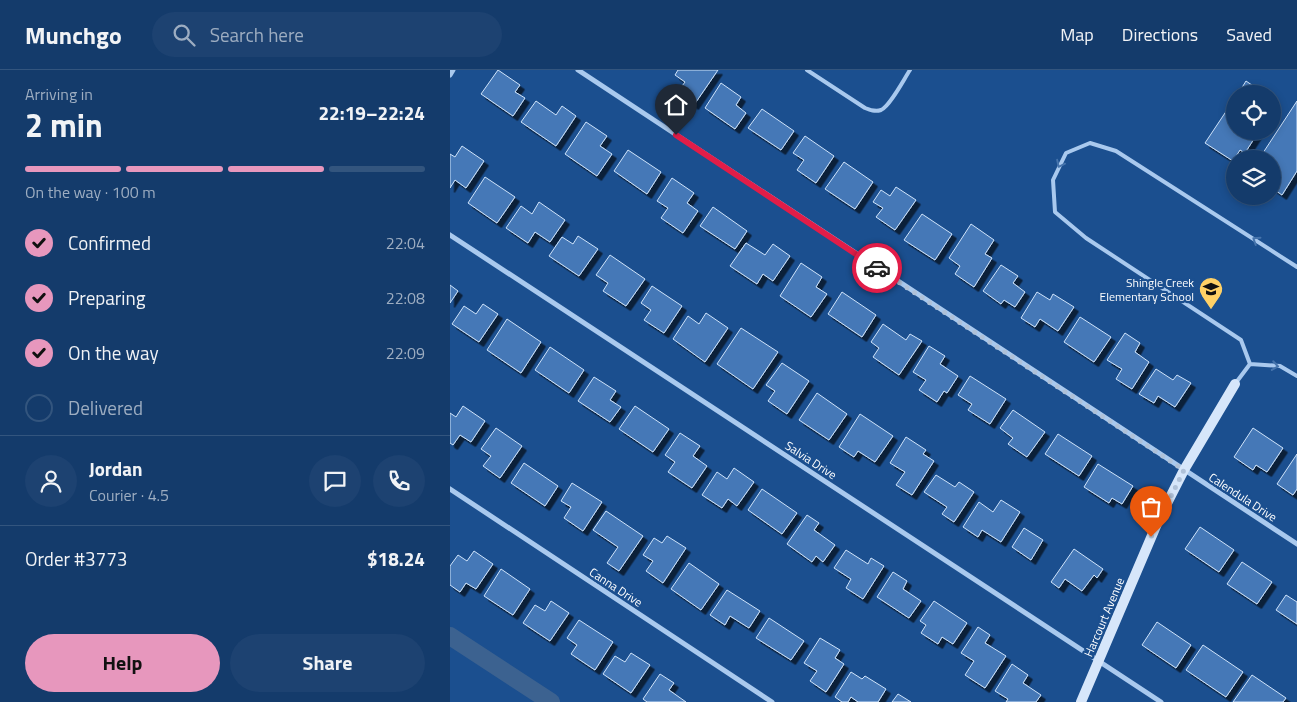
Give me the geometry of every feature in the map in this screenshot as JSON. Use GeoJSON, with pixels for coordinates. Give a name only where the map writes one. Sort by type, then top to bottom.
{"type":"FeatureCollection","features":[{"type":"Feature","properties":{"kind":"street"},"geometry":{"type":"LineString","coordinates":[[450,74],[453,70]]}},
{"type":"Feature","properties":{"kind":"street","name":"Calendula Drive"},"geometry":{"type":"LineString","coordinates":[[578,70],[1297,544]]}},
{"type":"Feature","properties":{"kind":"street","name":"Salvia Drive"},"geometry":{"type":"LineString","coordinates":[[450,235],[1161,702]]}},
{"type":"Feature","properties":{"kind":"street","name":"Harcourt Avenue"},"geometry":{"type":"LineString","coordinates":[[1081,702],[1159,519],[1184,470],[1236,384]]}},
{"type":"Feature","properties":{"kind":"street","name":"Canna Drive"},"geometry":{"type":"LineString","coordinates":[[450,489],[772,702]]}},
{"type":"Feature","properties":{"kind":"lane"},"geometry":{"type":"LineString","coordinates":[[807,70],[865,108],[874,111],[880,110],[887,104],[910,70]]}},
{"type":"Feature","properties":{"kind":"lane"},"geometry":{"type":"LineString","coordinates":[[1250,364],[1241,340],[1086,238],[1054,212],[1053,180],[1066,153],[1090,143],[1116,151],[1297,266]]}},
{"type":"Feature","properties":{"kind":"lane"},"geometry":{"type":"LineString","coordinates":[[1250,364],[1280,366],[1297,376]]}},
{"type":"Feature","properties":{"kind":"lane"},"geometry":{"type":"LineString","coordinates":[[1236,384],[1250,364]]}},
{"type":"Feature","properties":{"kind":"building"},"geometry":{"type":"Polygon","coordinates":[[[498,70],[520,85],[515,92],[525,98],[513,116],[481,94],[498,70]]]}},
{"type":"Feature","properties":{"kind":"building"},"geometry":{"type":"Polygon","coordinates":[[[678,70],[718,70],[694,105],[677,93],[685,82],[675,75],[678,70]]]}},
{"type":"Feature","properties":{"kind":"building"},"geometry":{"type":"Polygon","coordinates":[[[1246,81],[1252,85],[1244,85],[1246,81]]]}},
{"type":"Feature","properties":{"kind":"building"},"geometry":{"type":"Polygon","coordinates":[[[721,83],[741,97],[736,105],[746,113],[735,129],[705,108],[721,83]]]}},
{"type":"Feature","properties":{"kind":"building"},"geometry":{"type":"Polygon","coordinates":[[[536,101],[556,115],[562,106],[576,116],[556,146],[521,122],[536,101]]]}},
{"type":"Feature","properties":{"kind":"building"},"geometry":{"type":"Polygon","coordinates":[[[1297,101],[1297,171],[1282,195],[1281,150],[1265,150],[1271,140],[1281,140],[1281,125],[1297,101]]]}},
{"type":"Feature","properties":{"kind":"building"},"geometry":{"type":"Polygon","coordinates":[[[762,109],[794,131],[781,150],[748,128],[762,109]]]}},
{"type":"Feature","properties":{"kind":"building"},"geometry":{"type":"Polygon","coordinates":[[[1226,112],[1226,140],[1253,140],[1247,150],[1226,150],[1226,156],[1205,143],[1226,112]]]}},
{"type":"Feature","properties":{"kind":"building"},"geometry":{"type":"Polygon","coordinates":[[[586,122],[607,136],[600,146],[612,154],[597,176],[565,154],[586,122]]]}},
{"type":"Feature","properties":{"kind":"building"},"geometry":{"type":"Polygon","coordinates":[[[805,136],[834,156],[816,183],[797,170],[804,160],[793,153],[805,136]]]}},
{"type":"Feature","properties":{"kind":"building"},"geometry":{"type":"Polygon","coordinates":[[[462,146],[484,161],[466,188],[455,180],[450,188],[450,154],[455,157],[462,146]]]}},
{"type":"Feature","properties":{"kind":"building"},"geometry":{"type":"Polygon","coordinates":[[[628,150],[661,172],[647,194],[614,171],[628,150]]]}},
{"type":"Feature","properties":{"kind":"building"},"geometry":{"type":"Polygon","coordinates":[[[844,162],[873,182],[855,209],[825,189],[844,162]]]}},
{"type":"Feature","properties":{"kind":"building"},"geometry":{"type":"Polygon","coordinates":[[[485,177],[515,197],[497,223],[468,203],[485,177]]]}},
{"type":"Feature","properties":{"kind":"building"},"geometry":{"type":"Polygon","coordinates":[[[672,178],[694,193],[687,203],[698,211],[683,233],[661,218],[668,208],[657,201],[672,178]]]}},
{"type":"Feature","properties":{"kind":"building"},"geometry":{"type":"Polygon","coordinates":[[[896,187],[916,200],[895,230],[876,217],[883,208],[873,202],[881,190],[890,196],[896,187]]]}},
{"type":"Feature","properties":{"kind":"building"},"geometry":{"type":"Polygon","coordinates":[[[539,202],[565,220],[550,242],[535,232],[528,243],[506,228],[521,206],[532,214],[539,202]]]}},
{"type":"Feature","properties":{"kind":"building"},"geometry":{"type":"Polygon","coordinates":[[[713,207],[747,231],[735,249],[700,226],[713,207]]]}},
{"type":"Feature","properties":{"kind":"building"},"geometry":{"type":"Polygon","coordinates":[[[922,214],[952,234],[935,260],[904,240],[922,214]]]}},
{"type":"Feature","properties":{"kind":"building"},"geometry":{"type":"Polygon","coordinates":[[[971,224],[994,240],[985,254],[992,258],[974,287],[955,274],[960,266],[949,258],[971,224]]]}},
{"type":"Feature","properties":{"kind":"building"},"geometry":{"type":"Polygon","coordinates":[[[578,236],[598,249],[579,276],[549,256],[562,237],[573,244],[578,236]]]}},
{"type":"Feature","properties":{"kind":"building"},"geometry":{"type":"Polygon","coordinates":[[[746,243],[765,255],[773,244],[790,256],[773,281],[763,274],[757,284],[730,266],[746,243]]]}},
{"type":"Feature","properties":{"kind":"building"},"geometry":{"type":"Polygon","coordinates":[[[610,255],[645,279],[626,306],[603,291],[608,283],[596,275],[610,255]]]}},
{"type":"Feature","properties":{"kind":"building"},"geometry":{"type":"Polygon","coordinates":[[[801,263],[822,277],[816,287],[827,294],[811,317],[780,296],[801,263]]]}},
{"type":"Feature","properties":{"kind":"building"},"geometry":{"type":"Polygon","coordinates":[[[1001,265],[1018,276],[1013,283],[1025,292],[1015,307],[1004,300],[1001,304],[983,291],[1001,265]]]}},
{"type":"Feature","properties":{"kind":"building"},"geometry":{"type":"Polygon","coordinates":[[[450,285],[458,291],[450,303],[450,285]]]}},
{"type":"Feature","properties":{"kind":"building"},"geometry":{"type":"Polygon","coordinates":[[[652,286],[682,306],[664,333],[644,320],[651,310],[641,303],[652,286]]]}},
{"type":"Feature","properties":{"kind":"building"},"geometry":{"type":"Polygon","coordinates":[[[842,292],[876,315],[862,337],[828,314],[842,292]]]}},
{"type":"Feature","properties":{"kind":"building"},"geometry":{"type":"Polygon","coordinates":[[[1037,292],[1050,300],[1053,294],[1074,307],[1058,331],[1040,319],[1035,327],[1021,318],[1037,292]]]}},
{"type":"Feature","properties":{"kind":"building"},"geometry":{"type":"Polygon","coordinates":[[[483,304],[498,314],[479,342],[452,324],[464,306],[476,314],[483,304]]]}},
{"type":"Feature","properties":{"kind":"building"},"geometry":{"type":"Polygon","coordinates":[[[706,313],[728,328],[705,362],[673,339],[688,316],[699,324],[706,313]]]}},
{"type":"Feature","properties":{"kind":"building"},"geometry":{"type":"Polygon","coordinates":[[[1080,317],[1111,337],[1094,362],[1064,342],[1080,317]]]}},
{"type":"Feature","properties":{"kind":"building"},"geometry":{"type":"Polygon","coordinates":[[[507,319],[541,342],[521,373],[487,350],[507,319]]]}},
{"type":"Feature","properties":{"kind":"building"},"geometry":{"type":"Polygon","coordinates":[[[883,324],[906,340],[910,334],[922,341],[899,375],[873,357],[879,348],[871,342],[883,324]]]}},
{"type":"Feature","properties":{"kind":"building"},"geometry":{"type":"Polygon","coordinates":[[[741,328],[778,352],[753,389],[717,364],[741,328]]]}},
{"type":"Feature","properties":{"kind":"building"},"geometry":{"type":"Polygon","coordinates":[[[1125,333],[1140,343],[1135,352],[1149,362],[1132,389],[1116,379],[1122,369],[1107,360],[1125,333]]]}},
{"type":"Feature","properties":{"kind":"building"},"geometry":{"type":"Polygon","coordinates":[[[929,346],[945,356],[940,364],[958,376],[947,393],[944,391],[937,402],[919,390],[926,380],[913,372],[929,346]]]}},
{"type":"Feature","properties":{"kind":"building"},"geometry":{"type":"Polygon","coordinates":[[[550,347],[584,370],[569,393],[535,370],[550,347]]]}},
{"type":"Feature","properties":{"kind":"building"},"geometry":{"type":"Polygon","coordinates":[[[782,363],[809,381],[787,414],[768,401],[775,391],[766,385],[782,363]]]}},
{"type":"Feature","properties":{"kind":"building"},"geometry":{"type":"Polygon","coordinates":[[[1156,369],[1173,380],[1177,375],[1191,383],[1175,407],[1158,396],[1154,403],[1139,394],[1156,369]]]}},
{"type":"Feature","properties":{"kind":"building"},"geometry":{"type":"Polygon","coordinates":[[[970,376],[1006,399],[990,424],[968,410],[972,404],[958,395],[970,376]]]}},
{"type":"Feature","properties":{"kind":"building"},"geometry":{"type":"Polygon","coordinates":[[[594,377],[616,391],[610,400],[621,407],[610,422],[578,401],[594,377]]]}},
{"type":"Feature","properties":{"kind":"building"},"geometry":{"type":"Polygon","coordinates":[[[817,393],[847,414],[829,440],[799,420],[817,393]]]}},
{"type":"Feature","properties":{"kind":"building"},"geometry":{"type":"Polygon","coordinates":[[[463,406],[485,421],[471,442],[460,435],[453,445],[450,443],[450,413],[456,417],[463,406]]]}},
{"type":"Feature","properties":{"kind":"building"},"geometry":{"type":"Polygon","coordinates":[[[635,406],[669,429],[653,452],[619,429],[635,406]]]}},
{"type":"Feature","properties":{"kind":"building"},"geometry":{"type":"Polygon","coordinates":[[[1013,410],[1045,432],[1027,457],[1008,444],[1013,438],[1000,428],[1013,410]]]}},
{"type":"Feature","properties":{"kind":"building"},"geometry":{"type":"Polygon","coordinates":[[[860,414],[893,436],[875,462],[858,451],[854,457],[839,447],[860,414]]]}},
{"type":"Feature","properties":{"kind":"building"},"geometry":{"type":"Polygon","coordinates":[[[496,428],[522,446],[500,478],[483,466],[491,456],[481,449],[496,428]]]}},
{"type":"Feature","properties":{"kind":"building"},"geometry":{"type":"Polygon","coordinates":[[[1253,428],[1283,448],[1267,472],[1256,465],[1253,470],[1234,457],[1253,428]]]}},
{"type":"Feature","properties":{"kind":"building"},"geometry":{"type":"Polygon","coordinates":[[[680,433],[700,446],[693,456],[707,466],[692,488],[668,472],[675,462],[665,455],[680,433]]]}},
{"type":"Feature","properties":{"kind":"building"},"geometry":{"type":"Polygon","coordinates":[[[1058,434],[1092,456],[1079,476],[1045,454],[1058,434]]]}},
{"type":"Feature","properties":{"kind":"building"},"geometry":{"type":"Polygon","coordinates":[[[906,437],[926,450],[923,454],[934,461],[912,495],[896,485],[905,472],[890,463],[906,437]]]}},
{"type":"Feature","properties":{"kind":"building"},"geometry":{"type":"Polygon","coordinates":[[[1297,454],[1297,489],[1293,495],[1277,484],[1297,454]]]}},
{"type":"Feature","properties":{"kind":"building"},"geometry":{"type":"Polygon","coordinates":[[[524,463],[558,486],[545,506],[511,483],[524,463]]]}},
{"type":"Feature","properties":{"kind":"building"},"geometry":{"type":"Polygon","coordinates":[[[1098,464],[1133,486],[1122,504],[1112,498],[1109,503],[1084,487],[1098,464]]]}},
{"type":"Feature","properties":{"kind":"building"},"geometry":{"type":"Polygon","coordinates":[[[734,468],[754,482],[737,506],[728,499],[722,508],[702,495],[717,472],[727,479],[734,468]]]}},
{"type":"Feature","properties":{"kind":"building"},"geometry":{"type":"Polygon","coordinates":[[[936,475],[955,487],[959,482],[974,492],[954,522],[942,514],[947,507],[924,492],[936,475]]]}},
{"type":"Feature","properties":{"kind":"building"},"geometry":{"type":"Polygon","coordinates":[[[572,483],[602,502],[583,531],[564,518],[571,507],[561,501],[572,483]]]}},
{"type":"Feature","properties":{"kind":"building"},"geometry":{"type":"Polygon","coordinates":[[[762,489],[797,513],[782,534],[748,510],[762,489]]]}},
{"type":"Feature","properties":{"kind":"building"},"geometry":{"type":"Polygon","coordinates":[[[1001,500],[1020,512],[1001,542],[982,530],[978,537],[963,527],[979,502],[993,512],[1001,500]]]}},
{"type":"Feature","properties":{"kind":"building"},"geometry":{"type":"Polygon","coordinates":[[[606,511],[643,536],[619,571],[607,563],[618,547],[593,530],[606,511]]]}},
{"type":"Feature","properties":{"kind":"building"},"geometry":{"type":"Polygon","coordinates":[[[807,515],[819,523],[814,530],[835,545],[823,562],[816,556],[812,562],[787,544],[807,515]]]}},
{"type":"Feature","properties":{"kind":"building"},"geometry":{"type":"Polygon","coordinates":[[[1200,527],[1234,550],[1219,572],[1185,549],[1200,527]]]}},
{"type":"Feature","properties":{"kind":"building"},"geometry":{"type":"Polygon","coordinates":[[[1024,528],[1043,540],[1031,560],[1012,547],[1024,528]]]}},
{"type":"Feature","properties":{"kind":"building"},"geometry":{"type":"Polygon","coordinates":[[[667,536],[686,548],[663,583],[646,571],[653,561],[643,555],[654,538],[662,543],[667,536]]]}},
{"type":"Feature","properties":{"kind":"building"},"geometry":{"type":"Polygon","coordinates":[[[1074,549],[1103,569],[1097,578],[1094,575],[1082,591],[1065,579],[1059,588],[1051,582],[1074,549]]]}},
{"type":"Feature","properties":{"kind":"building"},"geometry":{"type":"Polygon","coordinates":[[[846,550],[868,564],[871,558],[884,566],[863,599],[846,588],[851,579],[834,568],[846,550]]]}},
{"type":"Feature","properties":{"kind":"building"},"geometry":{"type":"Polygon","coordinates":[[[474,551],[493,564],[476,589],[466,583],[460,592],[450,585],[450,566],[458,555],[467,561],[474,551]]]}},
{"type":"Feature","properties":{"kind":"building"},"geometry":{"type":"Polygon","coordinates":[[[1242,562],[1272,582],[1257,604],[1227,584],[1242,562]]]}},
{"type":"Feature","properties":{"kind":"building"},"geometry":{"type":"Polygon","coordinates":[[[689,563],[719,584],[701,610],[671,589],[689,563]]]}},
{"type":"Feature","properties":{"kind":"building"},"geometry":{"type":"Polygon","coordinates":[[[501,569],[530,589],[513,615],[484,596],[501,569]]]}},
{"type":"Feature","properties":{"kind":"building"},"geometry":{"type":"Polygon","coordinates":[[[893,572],[907,581],[903,589],[921,601],[909,618],[877,597],[893,572]]]}},
{"type":"Feature","properties":{"kind":"building"},"geometry":{"type":"Polygon","coordinates":[[[727,590],[760,611],[749,628],[730,616],[725,625],[710,615],[727,590]]]}},
{"type":"Feature","properties":{"kind":"building"},"geometry":{"type":"Polygon","coordinates":[[[1286,595],[1297,602],[1297,624],[1276,610],[1286,595]]]}},
{"type":"Feature","properties":{"kind":"building"},"geometry":{"type":"Polygon","coordinates":[[[551,601],[569,613],[550,641],[523,623],[535,605],[545,611],[551,601]]]}},
{"type":"Feature","properties":{"kind":"building"},"geometry":{"type":"Polygon","coordinates":[[[934,601],[967,623],[953,644],[942,637],[938,644],[921,633],[926,625],[920,621],[934,601]]]}},
{"type":"Feature","properties":{"kind":"building"},"geometry":{"type":"Polygon","coordinates":[[[769,618],[804,641],[791,660],[756,638],[769,618]]]}},
{"type":"Feature","properties":{"kind":"building"},"geometry":{"type":"Polygon","coordinates":[[[579,620],[613,642],[595,670],[571,654],[577,645],[567,638],[579,620]]]}},
{"type":"Feature","properties":{"kind":"building"},"geometry":{"type":"Polygon","coordinates":[[[1157,622],[1191,645],[1176,668],[1142,645],[1157,622]]]}},
{"type":"Feature","properties":{"kind":"building"},"geometry":{"type":"Polygon","coordinates":[[[978,627],[990,635],[985,643],[1006,656],[985,688],[965,675],[974,661],[961,653],[978,627]]]}},
{"type":"Feature","properties":{"kind":"building"},"geometry":{"type":"Polygon","coordinates":[[[820,638],[840,650],[835,658],[844,664],[826,692],[810,681],[817,671],[804,663],[820,638]]]}},
{"type":"Feature","properties":{"kind":"building"},"geometry":{"type":"Polygon","coordinates":[[[1203,645],[1243,672],[1226,697],[1186,670],[1203,645]]]}},
{"type":"Feature","properties":{"kind":"building"},"geometry":{"type":"Polygon","coordinates":[[[631,653],[650,665],[631,693],[603,674],[615,656],[625,662],[631,653]]]}},
{"type":"Feature","properties":{"kind":"building"},"geometry":{"type":"Polygon","coordinates":[[[1012,664],[1028,675],[1023,683],[1041,695],[1036,702],[1006,702],[1008,699],[995,691],[1012,664]]]}},
{"type":"Feature","properties":{"kind":"building"},"geometry":{"type":"Polygon","coordinates":[[[851,672],[862,679],[865,676],[886,689],[878,702],[858,702],[851,697],[848,702],[842,702],[835,697],[851,672]]]}},
{"type":"Feature","properties":{"kind":"building"},"geometry":{"type":"Polygon","coordinates":[[[660,674],[674,683],[669,690],[686,702],[647,702],[643,699],[660,674]]]}},
{"type":"Feature","properties":{"kind":"building"},"geometry":{"type":"Polygon","coordinates":[[[1252,675],[1286,698],[1283,702],[1233,702],[1252,675]]]}},
{"type":"Feature","properties":{"kind":"building"},"geometry":{"type":"Polygon","coordinates":[[[898,694],[911,702],[892,702],[898,694]]]}},
{"type":"Feature","properties":{"kind":"waterway"},"geometry":{"type":"LineString","coordinates":[[450,636],[551,702]]}},
{"type":"Feature","properties":{"kind":"way so far"},"geometry":{"type":"LineString","coordinates":[[877,268],[1184,470],[1151,537]]}},
{"type":"Feature","properties":{"kind":"place","name":"Shingle Creek Elementary School"},"geometry":{"type":"Point","coordinates":[1211,310]}},
{"type":"Feature","properties":{"kind":"route"},"geometry":{"type":"LineString","coordinates":[[676,135],[877,268]]}}]}
